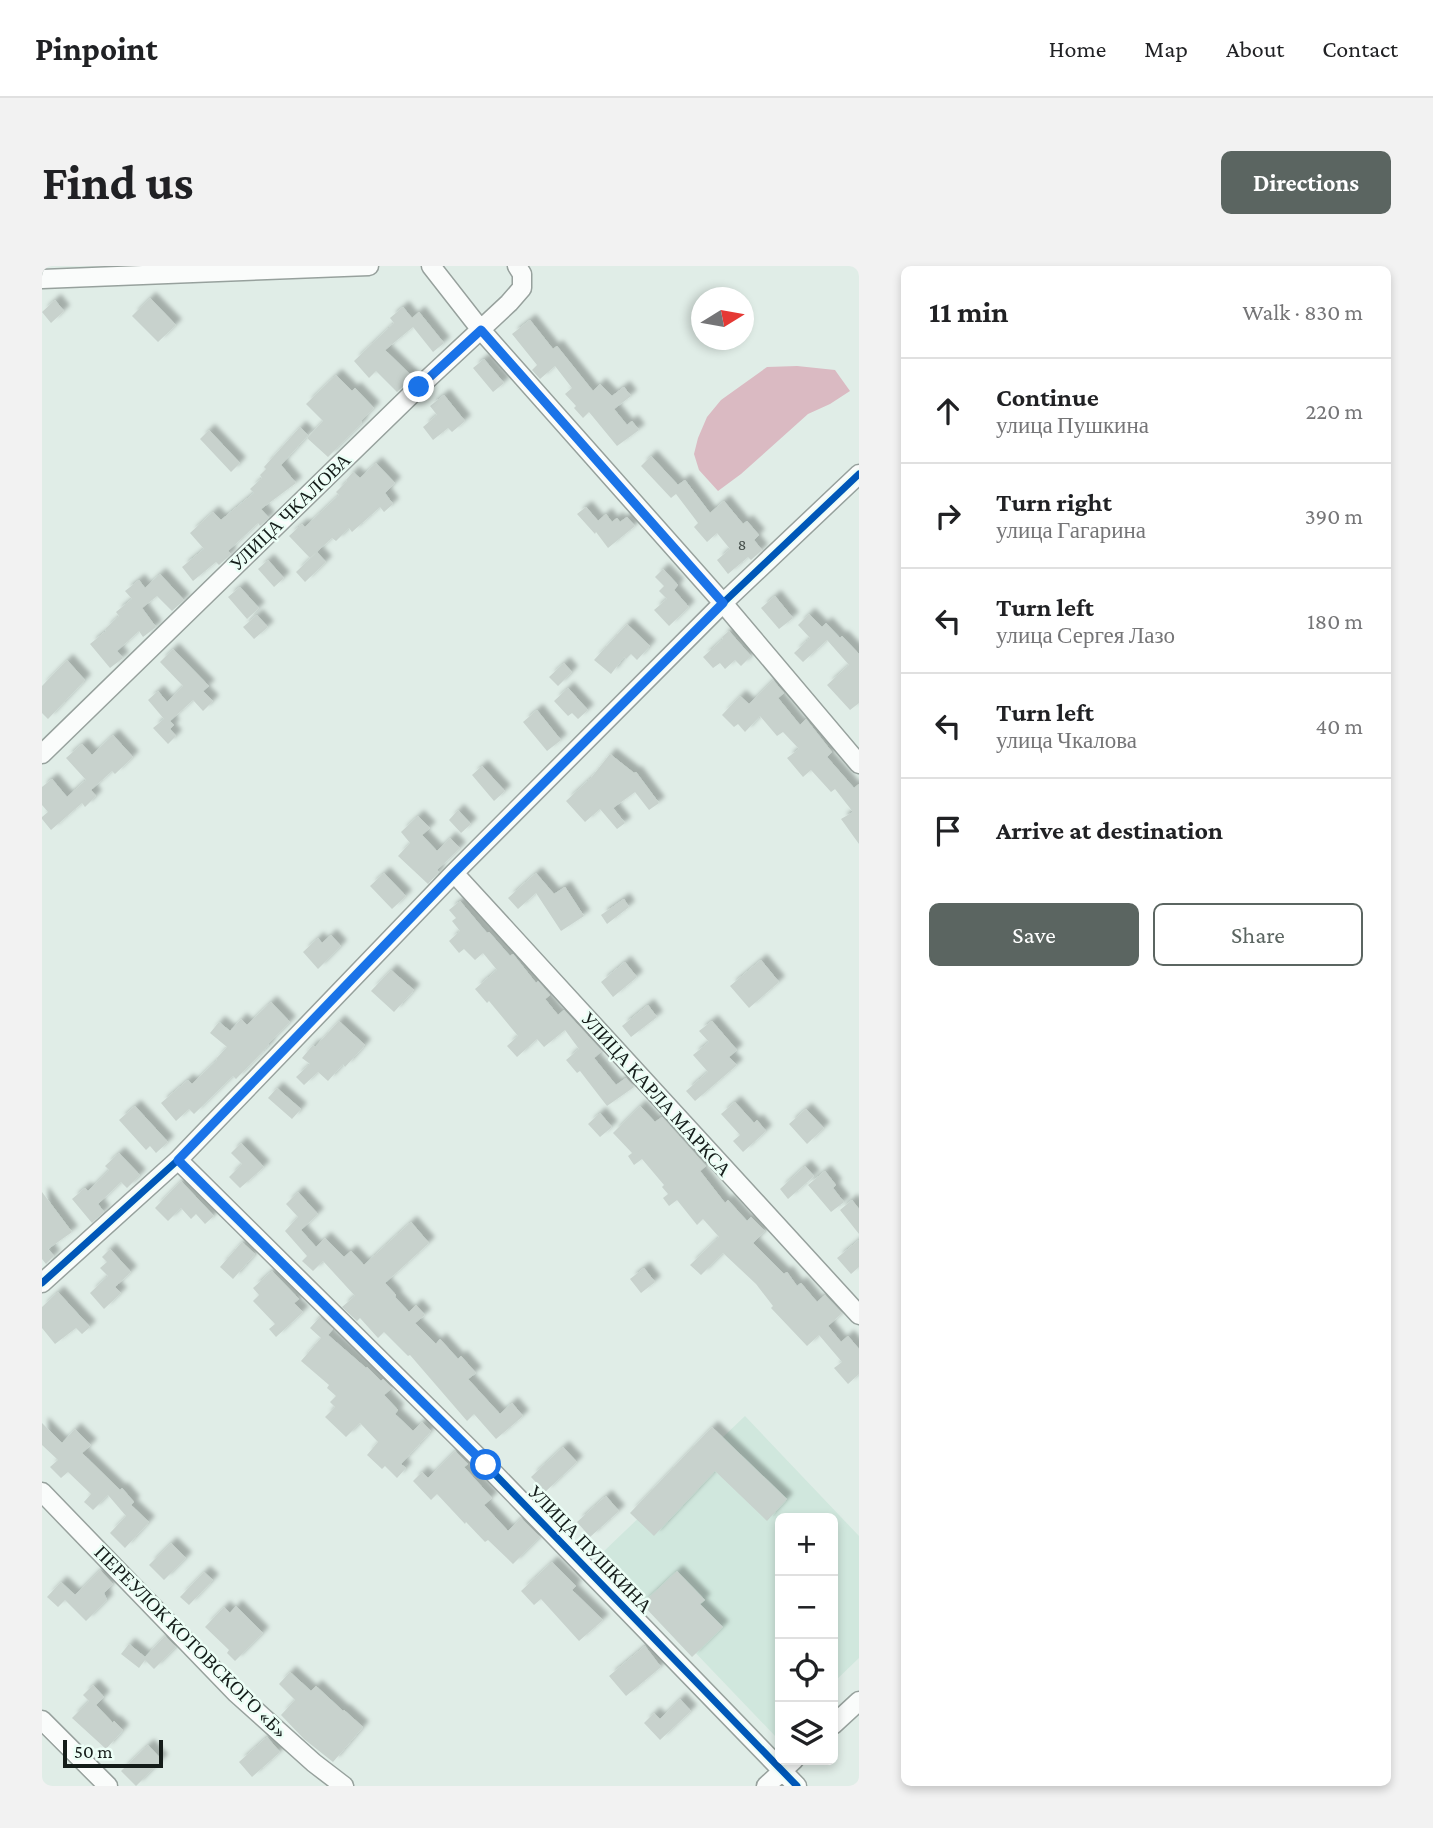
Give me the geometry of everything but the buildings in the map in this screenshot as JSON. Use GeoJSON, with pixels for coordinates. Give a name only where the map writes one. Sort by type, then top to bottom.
{"type":"FeatureCollection","features":[{"type":"Feature","properties":{"kind":"street"},"geometry":{"type":"LineString","coordinates":[[42,279],[369,266]]}},
{"type":"Feature","properties":{"kind":"street"},"geometry":{"type":"LineString","coordinates":[[431,266],[481,330],[723,603],[859,764]]}},
{"type":"Feature","properties":{"kind":"street","name":"УЛИЦА ЧКАЛОВА"},"geometry":{"type":"LineString","coordinates":[[42,754],[522,288],[522,274],[517,266]]}},
{"type":"Feature","properties":{"kind":"street"},"geometry":{"type":"LineString","coordinates":[[42,1283],[178,1160],[454,873],[723,603],[859,474]]}},
{"type":"Feature","properties":{"kind":"street","name":"УЛИЦА КАРЛА МАРКСА"},"geometry":{"type":"LineString","coordinates":[[454,873],[859,1315]]}},
{"type":"Feature","properties":{"kind":"street","name":"УЛИЦА ПУШКИНА"},"geometry":{"type":"LineString","coordinates":[[178,1160],[775,1752]]}},
{"type":"Feature","properties":{"kind":"street","name":"ПЕРЕУЛОК КОТОВСКОГО «Б»"},"geometry":{"type":"LineString","coordinates":[[42,1492],[236,1693],[314,1763],[344,1786]]}},
{"type":"Feature","properties":{"kind":"street"},"geometry":{"type":"LineString","coordinates":[[838,1720],[859,1701]]}},
{"type":"Feature","properties":{"kind":"street"},"geometry":{"type":"LineString","coordinates":[[42,1720],[108,1786]]}},
{"type":"Feature","properties":{"kind":"street"},"geometry":{"type":"LineString","coordinates":[[766,1786],[788,1765]]}},
{"type":"Feature","properties":{"kind":"street","name":"УЛИЦА ПУШКИНА"},"geometry":{"type":"LineString","coordinates":[[788,1765],[797,1786]]}},
{"type":"Feature","properties":{"kind":"shaded area"},"geometry":{"type":"Polygon","coordinates":[[[797,366],[835,370],[850,391],[808,414],[718,491],[699,470],[694,454],[707,417],[721,400],[767,367],[797,366]]]}},
{"type":"Feature","properties":{"kind":"shaded area"},"geometry":{"type":"Polygon","coordinates":[[[745,1416],[837,1513],[775,1513],[775,1736],[601,1554],[745,1416]]]}},
{"type":"Feature","properties":{"kind":"shaded area"},"geometry":{"type":"Polygon","coordinates":[[[838,1514],[859,1536],[859,1658],[838,1678],[838,1514]]]}},
{"type":"Feature","properties":{"kind":"cycle path"},"geometry":{"type":"LineString","coordinates":[[42,1283],[178,1160],[454,873],[723,603],[859,474]]}},
{"type":"Feature","properties":{"kind":"cycle path"},"geometry":{"type":"LineString","coordinates":[[178,1160],[486,1465],[797,1786]]}},
{"type":"Feature","properties":{"kind":"route"},"geometry":{"type":"LineString","coordinates":[[419,387],[481,330],[723,603],[454,873],[178,1160],[486,1465]]}}]}
